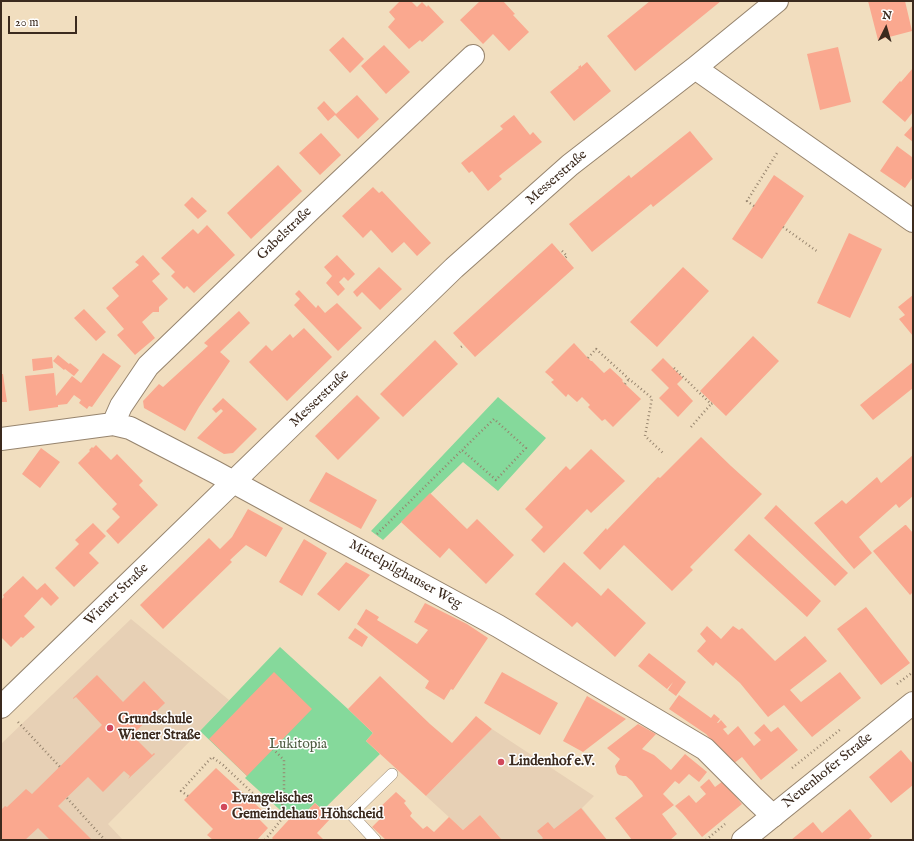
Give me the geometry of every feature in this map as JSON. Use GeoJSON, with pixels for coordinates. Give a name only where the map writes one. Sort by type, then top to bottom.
{"type":"FeatureCollection","features":[{"type":"Feature","properties":{"kind":"street","name":"Messerstraße"},"geometry":{"type":"LineString","coordinates":[[234,482],[454,268],[570,165],[695,68],[777,1]]}},
{"type":"Feature","properties":{"kind":"street","name":"Gabelstraße"},"geometry":{"type":"LineString","coordinates":[[112,424],[121,406],[148,366],[473,56]]}},
{"type":"Feature","properties":{"kind":"street"},"geometry":{"type":"LineString","coordinates":[[695,68],[913,221]]}},
{"type":"Feature","properties":{"kind":"street","name":"Mittelpilghauser Weg"},"geometry":{"type":"LineString","coordinates":[[1,439],[112,424],[130,428],[234,482],[504,630],[705,749],[773,816]]}},
{"type":"Feature","properties":{"kind":"street","name":"Wiener Straße"},"geometry":{"type":"LineString","coordinates":[[1,707],[234,482]]}},
{"type":"Feature","properties":{"kind":"street","name":"Neuenhofer Straße"},"geometry":{"type":"LineString","coordinates":[[743,840],[913,703]]}},
{"type":"Feature","properties":{"kind":"lane"},"geometry":{"type":"LineString","coordinates":[[375,840],[351,814],[392,774]]}},
{"type":"Feature","properties":{"kind":"path"},"geometry":{"type":"LineString","coordinates":[[754,206],[746,201],[790,134]]}},
{"type":"Feature","properties":{"kind":"path"},"geometry":{"type":"LineString","coordinates":[[783,227],[818,252]]}},
{"type":"Feature","properties":{"kind":"path"},"geometry":{"type":"LineString","coordinates":[[562,251],[567,256],[564,258]]}},
{"type":"Feature","properties":{"kind":"path"},"geometry":{"type":"LineString","coordinates":[[588,358],[596,350],[652,398],[645,436],[664,454]]}},
{"type":"Feature","properties":{"kind":"path"},"geometry":{"type":"LineString","coordinates":[[674,368],[712,404],[691,426]]}},
{"type":"Feature","properties":{"kind":"path"},"geometry":{"type":"LineString","coordinates":[[625,384],[629,379]]}},
{"type":"Feature","properties":{"kind":"path"},"geometry":{"type":"LineString","coordinates":[[359,550],[462,450],[494,419],[526,448],[496,480],[462,450]]}},
{"type":"Feature","properties":{"kind":"path"},"geometry":{"type":"LineString","coordinates":[[21,724],[60,767]]}},
{"type":"Feature","properties":{"kind":"path"},"geometry":{"type":"LineString","coordinates":[[273,749],[284,760],[284,794],[281,812],[277,816]]}},
{"type":"Feature","properties":{"kind":"path"},"geometry":{"type":"LineString","coordinates":[[188,796],[182,791],[212,757],[281,820],[265,840]]}},
{"type":"Feature","properties":{"kind":"path"},"geometry":{"type":"LineString","coordinates":[[67,798],[105,840]]}},
{"type":"Feature","properties":{"kind":"shaded area","name":"Grundschule Wiener Straße"},"geometry":{"type":"Polygon","coordinates":[[[131,619],[229,700],[108,824],[123,840],[1,840],[1,744],[131,619]]]}},
{"type":"Feature","properties":{"kind":"shaded area","name":"Lindenhof e.V."},"geometry":{"type":"Polygon","coordinates":[[[492,729],[594,796],[582,808],[607,840],[502,840],[480,815],[463,830],[426,796],[492,729]]]}},
{"type":"Feature","properties":{"kind":"green space"},"geometry":{"type":"Polygon","coordinates":[[[498,397],[546,438],[498,491],[463,462],[383,540],[371,531],[498,397]]]}},
{"type":"Feature","properties":{"kind":"green space","name":"Lukitopia"},"geometry":{"type":"Polygon","coordinates":[[[280,647],[373,733],[366,741],[380,754],[323,810],[315,803],[300,818],[295,813],[290,819],[245,778],[247,776],[200,731],[280,647]]]}},
{"type":"Feature","properties":{"kind":"building"},"geometry":{"type":"Polygon","coordinates":[[[400,1],[411,1],[417,7],[422,2],[427,7],[428,5],[444,22],[422,42],[420,40],[409,49],[388,27],[395,19],[389,12],[400,1]]]}},
{"type":"Feature","properties":{"kind":"building"},"geometry":{"type":"Polygon","coordinates":[[[480,1],[503,1],[515,14],[513,15],[529,32],[509,51],[493,34],[483,44],[460,20],[480,1]]]}},
{"type":"Feature","properties":{"kind":"building"},"geometry":{"type":"Polygon","coordinates":[[[650,1],[721,1],[635,71],[607,36],[650,1]]]}},
{"type":"Feature","properties":{"kind":"building"},"geometry":{"type":"Polygon","coordinates":[[[868,1],[905,1],[912,31],[878,40],[868,1]]]}},
{"type":"Feature","properties":{"kind":"building"},"geometry":{"type":"Polygon","coordinates":[[[343,37],[364,59],[350,73],[329,50],[343,37]]]}},
{"type":"Feature","properties":{"kind":"building"},"geometry":{"type":"Polygon","coordinates":[[[384,45],[410,72],[386,94],[361,66],[384,45]]]}},
{"type":"Feature","properties":{"kind":"building"},"geometry":{"type":"Polygon","coordinates":[[[838,47],[851,102],[820,110],[807,54],[838,47]]]}},
{"type":"Feature","properties":{"kind":"building"},"geometry":{"type":"Polygon","coordinates":[[[587,62],[611,91],[574,121],[550,92],[579,68],[578,67],[581,65],[581,67],[587,62]]]}},
{"type":"Feature","properties":{"kind":"building"},"geometry":{"type":"Polygon","coordinates":[[[913,68],[913,112],[905,122],[882,102],[913,68]]]}},
{"type":"Feature","properties":{"kind":"building"},"geometry":{"type":"Polygon","coordinates":[[[357,95],[379,119],[358,139],[335,115],[328,121],[317,108],[324,101],[336,114],[357,95]]]}},
{"type":"Feature","properties":{"kind":"building"},"geometry":{"type":"Polygon","coordinates":[[[514,115],[530,135],[533,132],[542,142],[499,176],[502,179],[488,191],[472,171],[469,173],[461,163],[503,129],[500,126],[514,115]]]}},
{"type":"Feature","properties":{"kind":"building"},"geometry":{"type":"Polygon","coordinates":[[[913,125],[913,142],[904,135],[913,125]]]}},
{"type":"Feature","properties":{"kind":"building"},"geometry":{"type":"Polygon","coordinates":[[[690,131],[713,159],[653,207],[651,204],[592,252],[569,224],[629,175],[631,178],[690,131]]]}},
{"type":"Feature","properties":{"kind":"building"},"geometry":{"type":"Polygon","coordinates":[[[321,133],[341,155],[320,175],[299,153],[321,133]]]}},
{"type":"Feature","properties":{"kind":"building"},"geometry":{"type":"Polygon","coordinates":[[[897,146],[912,157],[913,155],[913,177],[905,188],[880,171],[897,146]]]}},
{"type":"Feature","properties":{"kind":"building"},"geometry":{"type":"Polygon","coordinates":[[[278,165],[302,191],[251,239],[227,213],[278,165]]]}},
{"type":"Feature","properties":{"kind":"building"},"geometry":{"type":"Polygon","coordinates":[[[774,175],[804,196],[762,259],[732,239],[774,175]]]}},
{"type":"Feature","properties":{"kind":"building"},"geometry":{"type":"Polygon","coordinates":[[[373,187],[379,193],[382,191],[431,243],[417,256],[404,242],[392,253],[371,230],[363,238],[342,216],[373,187]]]}},
{"type":"Feature","properties":{"kind":"building"},"geometry":{"type":"Polygon","coordinates":[[[192,197],[207,211],[198,219],[184,205],[192,197]]]}},
{"type":"Feature","properties":{"kind":"building"},"geometry":{"type":"Polygon","coordinates":[[[207,225],[235,255],[194,293],[187,286],[184,289],[171,276],[175,272],[161,258],[193,229],[198,234],[207,225]]]}},
{"type":"Feature","properties":{"kind":"building"},"geometry":{"type":"Polygon","coordinates":[[[849,233],[882,249],[850,318],[817,303],[849,233]]]}},
{"type":"Feature","properties":{"kind":"building"},"geometry":{"type":"Polygon","coordinates":[[[552,243],[574,268],[475,357],[453,333],[552,243]]]}},
{"type":"Feature","properties":{"kind":"building"},"geometry":{"type":"Polygon","coordinates":[[[143,255],[160,274],[152,281],[168,299],[159,307],[159,312],[153,312],[142,322],[155,338],[135,355],[117,335],[124,329],[106,308],[119,296],[112,288],[139,265],[135,262],[143,255]]]}},
{"type":"Feature","properties":{"kind":"building"},"geometry":{"type":"Polygon","coordinates":[[[337,255],[355,274],[348,281],[344,277],[339,282],[345,289],[338,296],[326,283],[332,276],[324,267],[337,255]]]}},
{"type":"Feature","properties":{"kind":"building"},"geometry":{"type":"Polygon","coordinates":[[[379,267],[402,289],[380,310],[362,292],[357,297],[353,292],[379,267]]]}},
{"type":"Feature","properties":{"kind":"building"},"geometry":{"type":"Polygon","coordinates":[[[683,267],[709,291],[657,347],[630,322],[683,267]]]}},
{"type":"Feature","properties":{"kind":"building"},"geometry":{"type":"Polygon","coordinates":[[[299,290],[316,308],[318,305],[325,313],[337,303],[362,328],[338,351],[294,305],[300,299],[295,294],[299,290]]]}},
{"type":"Feature","properties":{"kind":"building"},"geometry":{"type":"Polygon","coordinates":[[[913,295],[913,336],[899,319],[905,315],[898,307],[913,295]]]}},
{"type":"Feature","properties":{"kind":"building"},"geometry":{"type":"Polygon","coordinates":[[[84,309],[106,332],[96,341],[74,318],[84,309]]]}},
{"type":"Feature","properties":{"kind":"building"},"geometry":{"type":"Polygon","coordinates":[[[239,311],[250,323],[220,352],[230,361],[199,407],[185,431],[144,408],[143,401],[159,384],[163,387],[208,346],[204,343],[239,311]]]}},
{"type":"Feature","properties":{"kind":"building"},"geometry":{"type":"Polygon","coordinates":[[[304,328],[332,357],[287,401],[249,362],[266,345],[272,351],[290,334],[293,338],[304,328]]]}},
{"type":"Feature","properties":{"kind":"building"},"geometry":{"type":"Polygon","coordinates":[[[753,336],[779,361],[726,416],[700,391],[753,336]]]}},
{"type":"Feature","properties":{"kind":"building"},"geometry":{"type":"Polygon","coordinates":[[[435,340],[458,364],[403,417],[380,394],[435,340]]]}},
{"type":"Feature","properties":{"kind":"building"},"geometry":{"type":"Polygon","coordinates":[[[574,343],[604,373],[610,368],[641,399],[613,427],[605,419],[602,421],[588,407],[590,405],[582,397],[577,402],[568,394],[566,397],[551,382],[554,380],[545,372],[574,343]]]}},
{"type":"Feature","properties":{"kind":"building"},"geometry":{"type":"Polygon","coordinates":[[[103,353],[121,366],[92,407],[89,406],[87,409],[79,403],[81,400],[74,395],[67,404],[58,405],[58,407],[29,411],[25,376],[54,373],[56,396],[72,376],[81,383],[103,353]]]}},
{"type":"Feature","properties":{"kind":"building"},"geometry":{"type":"Polygon","coordinates":[[[58,355],[79,370],[74,376],[53,361],[58,355]]]}},
{"type":"Feature","properties":{"kind":"building"},"geometry":{"type":"Polygon","coordinates":[[[52,357],[53,368],[33,371],[32,359],[52,357]]]}},
{"type":"Feature","properties":{"kind":"building"},"geometry":{"type":"Polygon","coordinates":[[[663,358],[683,378],[677,384],[693,401],[678,417],[659,398],[669,388],[651,370],[663,358]]]}},
{"type":"Feature","properties":{"kind":"building"},"geometry":{"type":"Polygon","coordinates":[[[913,362],[913,388],[873,420],[860,405],[913,362]]]}},
{"type":"Feature","properties":{"kind":"building"},"geometry":{"type":"Polygon","coordinates":[[[1,374],[3,374],[7,402],[1,402],[1,374]]]}},
{"type":"Feature","properties":{"kind":"building"},"geometry":{"type":"Polygon","coordinates":[[[357,395],[380,418],[338,460],[315,436],[357,395]]]}},
{"type":"Feature","properties":{"kind":"building"},"geometry":{"type":"Polygon","coordinates":[[[223,398],[257,429],[233,453],[224,454],[197,438],[223,411],[221,409],[216,413],[212,409],[223,398]]]}},
{"type":"Feature","properties":{"kind":"building"},"geometry":{"type":"Polygon","coordinates":[[[701,437],[762,494],[690,567],[693,570],[672,591],[624,545],[600,570],[583,553],[606,528],[607,530],[658,477],[660,478],[701,437]]]}},
{"type":"Feature","properties":{"kind":"building"},"geometry":{"type":"Polygon","coordinates":[[[96,445],[111,460],[117,454],[143,481],[139,485],[158,505],[118,544],[106,531],[120,517],[112,509],[117,504],[78,463],[92,447],[93,448],[96,445]]]}},
{"type":"Feature","properties":{"kind":"building"},"geometry":{"type":"Polygon","coordinates":[[[41,448],[60,462],[40,488],[22,474],[41,448]]]}},
{"type":"Feature","properties":{"kind":"building"},"geometry":{"type":"Polygon","coordinates":[[[591,449],[625,481],[591,513],[587,509],[544,553],[531,540],[543,527],[525,509],[566,466],[570,470],[591,449]]]}},
{"type":"Feature","properties":{"kind":"building"},"geometry":{"type":"Polygon","coordinates":[[[913,455],[913,496],[899,508],[896,504],[859,537],[872,553],[854,569],[814,523],[842,500],[846,504],[877,477],[881,483],[913,455]]]}},
{"type":"Feature","properties":{"kind":"building"},"geometry":{"type":"Polygon","coordinates":[[[326,472],[377,500],[361,529],[309,501],[326,472]]]}},
{"type":"Feature","properties":{"kind":"building"},"geometry":{"type":"Polygon","coordinates":[[[430,493],[467,529],[477,519],[514,555],[486,584],[449,548],[440,558],[401,522],[430,493]]]}},
{"type":"Feature","properties":{"kind":"building"},"geometry":{"type":"Polygon","coordinates":[[[776,505],[848,573],[835,586],[764,518],[776,505]]]}},
{"type":"Feature","properties":{"kind":"building"},"geometry":{"type":"Polygon","coordinates":[[[248,509],[283,528],[266,557],[246,545],[230,560],[232,562],[163,629],[140,605],[209,538],[220,549],[232,537],[248,509]]]}},
{"type":"Feature","properties":{"kind":"building"},"geometry":{"type":"Polygon","coordinates":[[[93,523],[106,536],[89,553],[99,563],[74,587],[55,568],[79,544],[75,540],[93,523]]]}},
{"type":"Feature","properties":{"kind":"building"},"geometry":{"type":"Polygon","coordinates":[[[905,525],[913,533],[913,592],[910,595],[873,551],[905,525]]]}},
{"type":"Feature","properties":{"kind":"building"},"geometry":{"type":"Polygon","coordinates":[[[749,534],[821,601],[807,617],[734,550],[749,534]]]}},
{"type":"Feature","properties":{"kind":"building"},"geometry":{"type":"Polygon","coordinates":[[[304,539],[327,553],[302,596],[279,582],[304,539]]]}},
{"type":"Feature","properties":{"kind":"building"},"geometry":{"type":"Polygon","coordinates":[[[346,562],[370,575],[339,611],[317,594],[346,562]]]}},
{"type":"Feature","properties":{"kind":"building"},"geometry":{"type":"Polygon","coordinates":[[[564,562],[601,596],[608,588],[646,623],[615,657],[577,622],[572,627],[535,594],[564,562]]]}},
{"type":"Feature","properties":{"kind":"building"},"geometry":{"type":"Polygon","coordinates":[[[23,576],[37,590],[45,583],[59,598],[51,606],[42,597],[24,616],[35,627],[23,638],[21,637],[11,647],[1,637],[1,600],[4,597],[3,595],[23,576]]]}},
{"type":"Feature","properties":{"kind":"building"},"geometry":{"type":"Polygon","coordinates":[[[425,603],[467,624],[488,638],[453,690],[451,689],[444,700],[425,688],[429,681],[357,624],[366,609],[379,617],[377,620],[417,644],[428,630],[414,622],[425,603]]]}},
{"type":"Feature","properties":{"kind":"building"},"geometry":{"type":"Polygon","coordinates":[[[866,607],[910,663],[881,685],[837,629],[866,607]]]}},
{"type":"Feature","properties":{"kind":"building"},"geometry":{"type":"Polygon","coordinates":[[[707,626],[721,639],[733,626],[739,630],[742,628],[775,661],[805,636],[827,661],[790,690],[801,702],[840,672],[861,698],[812,737],[784,705],[768,717],[740,683],[716,662],[713,666],[697,651],[706,641],[700,634],[707,626]]]}},
{"type":"Feature","properties":{"kind":"building"},"geometry":{"type":"Polygon","coordinates":[[[355,628],[368,637],[362,647],[348,638],[355,628]]]}},
{"type":"Feature","properties":{"kind":"building"},"geometry":{"type":"Polygon","coordinates":[[[649,653],[686,682],[676,696],[668,690],[673,682],[667,689],[638,666],[649,653]]]}},
{"type":"Feature","properties":{"kind":"building"},"geometry":{"type":"Polygon","coordinates":[[[274,672],[312,709],[247,776],[209,739],[274,672]]]}},
{"type":"Feature","properties":{"kind":"building"},"geometry":{"type":"Polygon","coordinates":[[[502,672],[558,703],[540,735],[484,703],[502,672]]]}},
{"type":"Feature","properties":{"kind":"building"},"geometry":{"type":"Polygon","coordinates":[[[97,675],[123,702],[144,681],[165,703],[132,735],[152,755],[154,753],[155,754],[128,779],[130,776],[124,771],[103,792],[88,777],[58,806],[92,840],[50,840],[38,828],[25,840],[1,840],[1,810],[5,806],[7,807],[26,789],[32,794],[102,725],[76,697],[73,699],[97,675]]]}},
{"type":"Feature","properties":{"kind":"building"},"geometry":{"type":"Polygon","coordinates":[[[380,676],[452,743],[476,716],[492,729],[426,796],[366,741],[373,733],[348,709],[380,676]]]}},
{"type":"Feature","properties":{"kind":"building"},"geometry":{"type":"Polygon","coordinates":[[[679,695],[711,718],[714,714],[720,719],[717,723],[721,720],[727,727],[723,729],[728,735],[738,726],[754,746],[761,740],[754,733],[764,724],[771,732],[778,727],[798,750],[761,780],[742,757],[733,764],[706,734],[669,709],[679,695]]]}},
{"type":"Feature","properties":{"kind":"building"},"geometry":{"type":"Polygon","coordinates":[[[587,696],[626,719],[583,752],[563,741],[587,696]]]}},
{"type":"Feature","properties":{"kind":"building"},"geometry":{"type":"Polygon","coordinates":[[[638,724],[656,734],[642,749],[654,755],[671,770],[685,754],[707,772],[699,782],[689,774],[679,784],[675,781],[663,794],[674,805],[662,814],[677,834],[670,840],[632,840],[615,818],[643,796],[632,781],[626,776],[619,775],[617,773],[615,766],[620,759],[607,748],[638,724]]]}},
{"type":"Feature","properties":{"kind":"building"},"geometry":{"type":"Polygon","coordinates":[[[901,750],[913,764],[913,785],[891,803],[869,777],[901,750]]]}},
{"type":"Feature","properties":{"kind":"building","name":"Evangelisches Gemeindehaus Höhscheid"},"geometry":{"type":"Polygon","coordinates":[[[216,768],[265,813],[259,819],[268,828],[257,840],[213,840],[207,835],[213,829],[184,800],[216,768]]]}},
{"type":"Feature","properties":{"kind":"building"},"geometry":{"type":"Polygon","coordinates":[[[709,779],[715,787],[723,781],[742,804],[702,837],[675,806],[689,795],[696,803],[706,794],[700,787],[709,779]]]}},
{"type":"Feature","properties":{"kind":"building"},"geometry":{"type":"Polygon","coordinates":[[[396,792],[406,801],[404,803],[412,813],[410,816],[423,829],[427,826],[434,832],[449,817],[463,830],[480,815],[502,840],[386,840],[372,827],[382,817],[376,811],[396,792]]]}},
{"type":"Feature","properties":{"kind":"building"},"geometry":{"type":"Polygon","coordinates":[[[315,803],[331,818],[317,833],[324,840],[274,840],[272,838],[295,813],[300,818],[315,803]]]}},
{"type":"Feature","properties":{"kind":"building"},"geometry":{"type":"Polygon","coordinates":[[[581,808],[607,840],[541,840],[543,838],[537,831],[548,822],[554,829],[581,808]]]}},
{"type":"Feature","properties":{"kind":"building"},"geometry":{"type":"Polygon","coordinates":[[[850,809],[872,836],[868,840],[791,840],[813,822],[822,833],[850,809]]]}},
{"type":"Feature","properties":{"kind":"place","name":"Grundschule Wiener Straße"},"geometry":{"type":"Point","coordinates":[110,728]}},
{"type":"Feature","properties":{"kind":"place","name":"Lindenhof e.V."},"geometry":{"type":"Point","coordinates":[501,762]}},
{"type":"Feature","properties":{"kind":"place","name":"Evangelisches Gemeindehaus Höhscheid"},"geometry":{"type":"Point","coordinates":[224,807]}}]}
